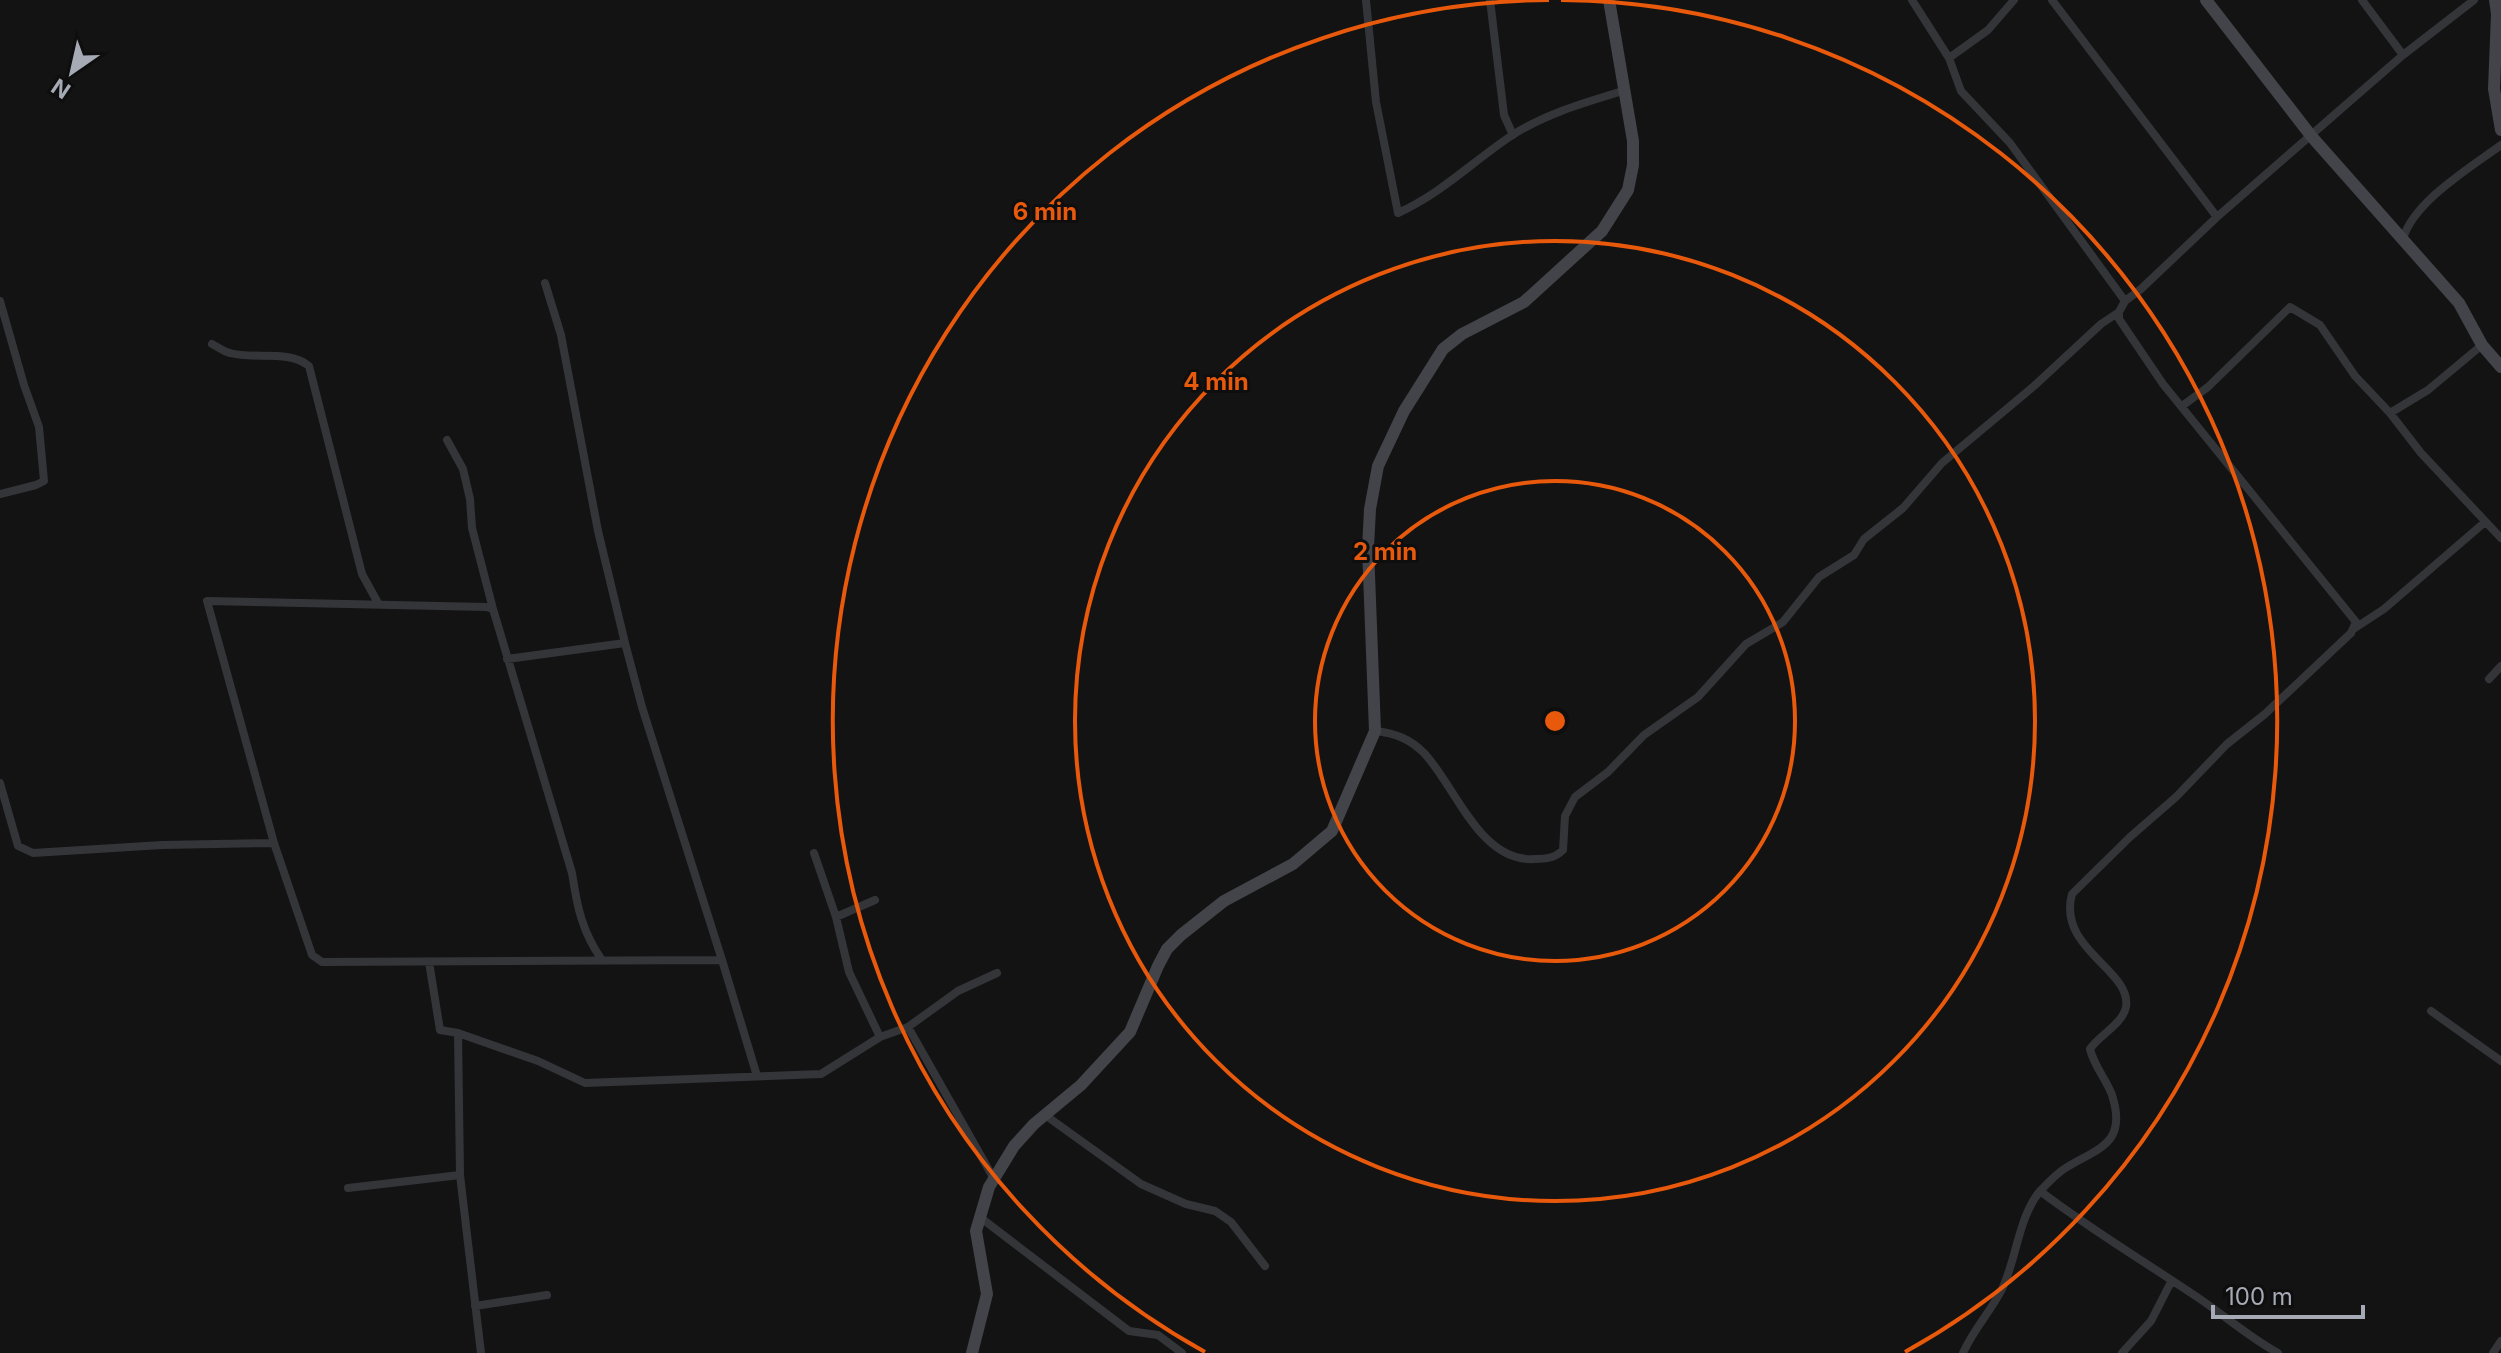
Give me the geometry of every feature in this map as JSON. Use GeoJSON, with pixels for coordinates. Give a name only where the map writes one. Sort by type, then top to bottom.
{"type":"FeatureCollection","features":[{"type":"Feature","properties":{"kind":"street"},"geometry":{"type":"LineString","coordinates":[[1366,0],[1376,102],[1398,213],[1426,200],[1513,135],[1562,110],[1626,90]]}},
{"type":"Feature","properties":{"kind":"street"},"geometry":{"type":"LineString","coordinates":[[1490,0],[1504,115],[1513,135]]}},
{"type":"Feature","properties":{"kind":"street"},"geometry":{"type":"LineString","coordinates":[[972,1353],[987,1294],[976,1231],[989,1187],[1014,1146],[1081,1085],[1130,1032],[1158,966],[1167,949],[1181,935],[1224,901],[1293,864],[1332,831],[1375,731],[1368,548],[1370,509],[1378,466],[1411,397],[1443,349],[1462,334],[1524,302],[1602,231],[1628,190],[1633,165],[1626,90],[1609,0]]}},
{"type":"Feature","properties":{"kind":"street"},"geometry":{"type":"LineString","coordinates":[[1912,0],[1949,58],[1961,91],[2010,143],[2125,301]]}},
{"type":"Feature","properties":{"kind":"street"},"geometry":{"type":"LineString","coordinates":[[1949,58],[1988,30],[2014,0]]}},
{"type":"Feature","properties":{"kind":"street"},"geometry":{"type":"LineString","coordinates":[[2052,0],[2217,217]]}},
{"type":"Feature","properties":{"kind":"street"},"geometry":{"type":"LineString","coordinates":[[2206,0],[2312,137],[2459,303],[2482,345],[2501,367]]}},
{"type":"Feature","properties":{"kind":"street"},"geometry":{"type":"LineString","coordinates":[[2362,0],[2403,55]]}},
{"type":"Feature","properties":{"kind":"street"},"geometry":{"type":"LineString","coordinates":[[1375,731],[1394,733],[1423,752],[1475,826],[1500,850],[1519,860],[1556,856],[1563,850],[1565,816],[1575,797],[1608,772],[1644,735],[1698,697],[1746,644],[1783,622],[1819,577],[1854,555],[1864,539],[1903,508],[1942,463],[2034,386],[2101,324],[2119,312],[2125,301],[2217,217],[2403,55],[2474,0]]}},
{"type":"Feature","properties":{"kind":"street"},"geometry":{"type":"LineString","coordinates":[[2495,0],[2494,89],[2501,130]]}},
{"type":"Feature","properties":{"kind":"street"},"geometry":{"type":"LineString","coordinates":[[2403,239],[2407,224],[2439,191],[2501,145]]}},
{"type":"Feature","properties":{"kind":"street"},"geometry":{"type":"LineString","coordinates":[[2389,224],[2407,224]]}},
{"type":"Feature","properties":{"kind":"street"},"geometry":{"type":"LineString","coordinates":[[545,283],[561,335],[598,531],[642,707],[757,1076]]}},
{"type":"Feature","properties":{"kind":"street"},"geometry":{"type":"LineString","coordinates":[[0,301],[39,427],[44,481],[0,494]]}},
{"type":"Feature","properties":{"kind":"street"},"geometry":{"type":"LineString","coordinates":[[2182,406],[2208,387],[2290,307],[2320,325],[2355,376],[2390,413],[2421,453],[2501,538]]}},
{"type":"Feature","properties":{"kind":"street"},"geometry":{"type":"LineString","coordinates":[[2119,312],[2119,319],[2154,371],[2354,617],[2355,628]]}},
{"type":"Feature","properties":{"kind":"street"},"geometry":{"type":"LineString","coordinates":[[212,344],[229,353],[302,360],[309,366],[362,574],[378,603]]}},
{"type":"Feature","properties":{"kind":"street"},"geometry":{"type":"LineString","coordinates":[[2390,413],[2428,390],[2482,345]]}},
{"type":"Feature","properties":{"kind":"street"},"geometry":{"type":"LineString","coordinates":[[447,440],[463,469],[472,528],[507,659],[572,873],[578,913],[588,940],[602,960]]}},
{"type":"Feature","properties":{"kind":"street"},"geometry":{"type":"LineString","coordinates":[[1963,1353],[2001,1292],[2031,1201],[2062,1170],[2110,1142],[2117,1120],[2112,1094],[2090,1049],[2117,1021],[2126,1005],[2123,989],[2075,933],[2069,906],[2072,894],[2176,797],[2227,744],[2265,714],[2355,628],[2384,609],[2485,522]]}},
{"type":"Feature","properties":{"kind":"street"},"geometry":{"type":"LineString","coordinates":[[493,609],[378,603],[207,601],[274,843],[312,955],[322,962],[722,960]]}},
{"type":"Feature","properties":{"kind":"street"},"geometry":{"type":"LineString","coordinates":[[507,659],[625,643]]}},
{"type":"Feature","properties":{"kind":"street"},"geometry":{"type":"LineString","coordinates":[[2489,679],[2501,666]]}},
{"type":"Feature","properties":{"kind":"street"},"geometry":{"type":"LineString","coordinates":[[0,783],[18,846],[33,853],[162,845],[274,843]]}},
{"type":"Feature","properties":{"kind":"street"},"geometry":{"type":"LineString","coordinates":[[814,853],[836,917],[849,972],[880,1037]]}},
{"type":"Feature","properties":{"kind":"street"},"geometry":{"type":"LineString","coordinates":[[836,917],[875,900]]}},
{"type":"Feature","properties":{"kind":"street"},"geometry":{"type":"LineString","coordinates":[[429,962],[440,1030],[458,1033],[538,1061],[585,1083],[821,1074],[880,1037],[908,1027],[958,991],[997,973]]}},
{"type":"Feature","properties":{"kind":"street"},"geometry":{"type":"LineString","coordinates":[[2431,1011],[2501,1061]]}},
{"type":"Feature","properties":{"kind":"street"},"geometry":{"type":"LineString","coordinates":[[908,1027],[994,1179]]}},
{"type":"Feature","properties":{"kind":"street"},"geometry":{"type":"LineString","coordinates":[[458,1033],[460,1175],[481,1353]]}},
{"type":"Feature","properties":{"kind":"street"},"geometry":{"type":"LineString","coordinates":[[1045,1115],[1141,1184],[1186,1204],[1215,1211],[1231,1222],[1265,1266]]}},
{"type":"Feature","properties":{"kind":"street"},"geometry":{"type":"LineString","coordinates":[[348,1188],[460,1175]]}},
{"type":"Feature","properties":{"kind":"street"},"geometry":{"type":"LineString","coordinates":[[2040,1191],[2075,1218],[2231,1319],[2271,1352]]}},
{"type":"Feature","properties":{"kind":"street"},"geometry":{"type":"LineString","coordinates":[[981,1218],[1129,1331],[1158,1335],[1182,1353]]}},
{"type":"Feature","properties":{"kind":"street"},"geometry":{"type":"LineString","coordinates":[[2122,1353],[2151,1321],[2171,1282]]}},
{"type":"Feature","properties":{"kind":"street"},"geometry":{"type":"LineString","coordinates":[[475,1306],[547,1295]]}},
{"type":"Feature","properties":{"kind":"street"},"geometry":{"type":"LineString","coordinates":[[2493,1353],[2501,1341]]}}]}
